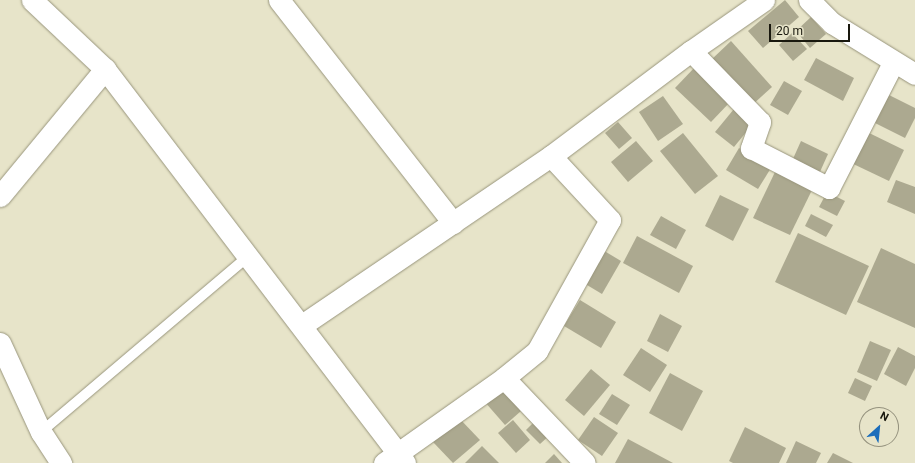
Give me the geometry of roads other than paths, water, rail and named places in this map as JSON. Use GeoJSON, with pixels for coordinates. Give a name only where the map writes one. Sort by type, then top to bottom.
{"type":"FeatureCollection","features":[{"type":"Feature","properties":{"kind":"street"},"geometry":{"type":"LineString","coordinates":[[32,0],[105,69],[247,257],[302,325],[395,460],[504,378],[537,351],[610,220],[552,156]]}},
{"type":"Feature","properties":{"kind":"street"},"geometry":{"type":"LineString","coordinates":[[279,0],[453,223]]}},
{"type":"Feature","properties":{"kind":"street"},"geometry":{"type":"LineString","coordinates":[[302,325],[552,156],[691,51],[764,0]]}},
{"type":"Feature","properties":{"kind":"street"},"geometry":{"type":"LineString","coordinates":[[809,0],[832,23],[893,63],[915,74]]}},
{"type":"Feature","properties":{"kind":"street"},"geometry":{"type":"LineString","coordinates":[[691,51],[760,122],[751,148],[829,188],[893,63]]}},
{"type":"Feature","properties":{"kind":"street"},"geometry":{"type":"LineString","coordinates":[[0,196],[105,69]]}},
{"type":"Feature","properties":{"kind":"street"},"geometry":{"type":"LineString","coordinates":[[0,343],[40,432],[61,463]]}},
{"type":"Feature","properties":{"kind":"street"},"geometry":{"type":"LineString","coordinates":[[504,378],[585,463]]}},
{"type":"Feature","properties":{"kind":"lane"},"geometry":{"type":"LineString","coordinates":[[40,432],[247,257]]}}]}
